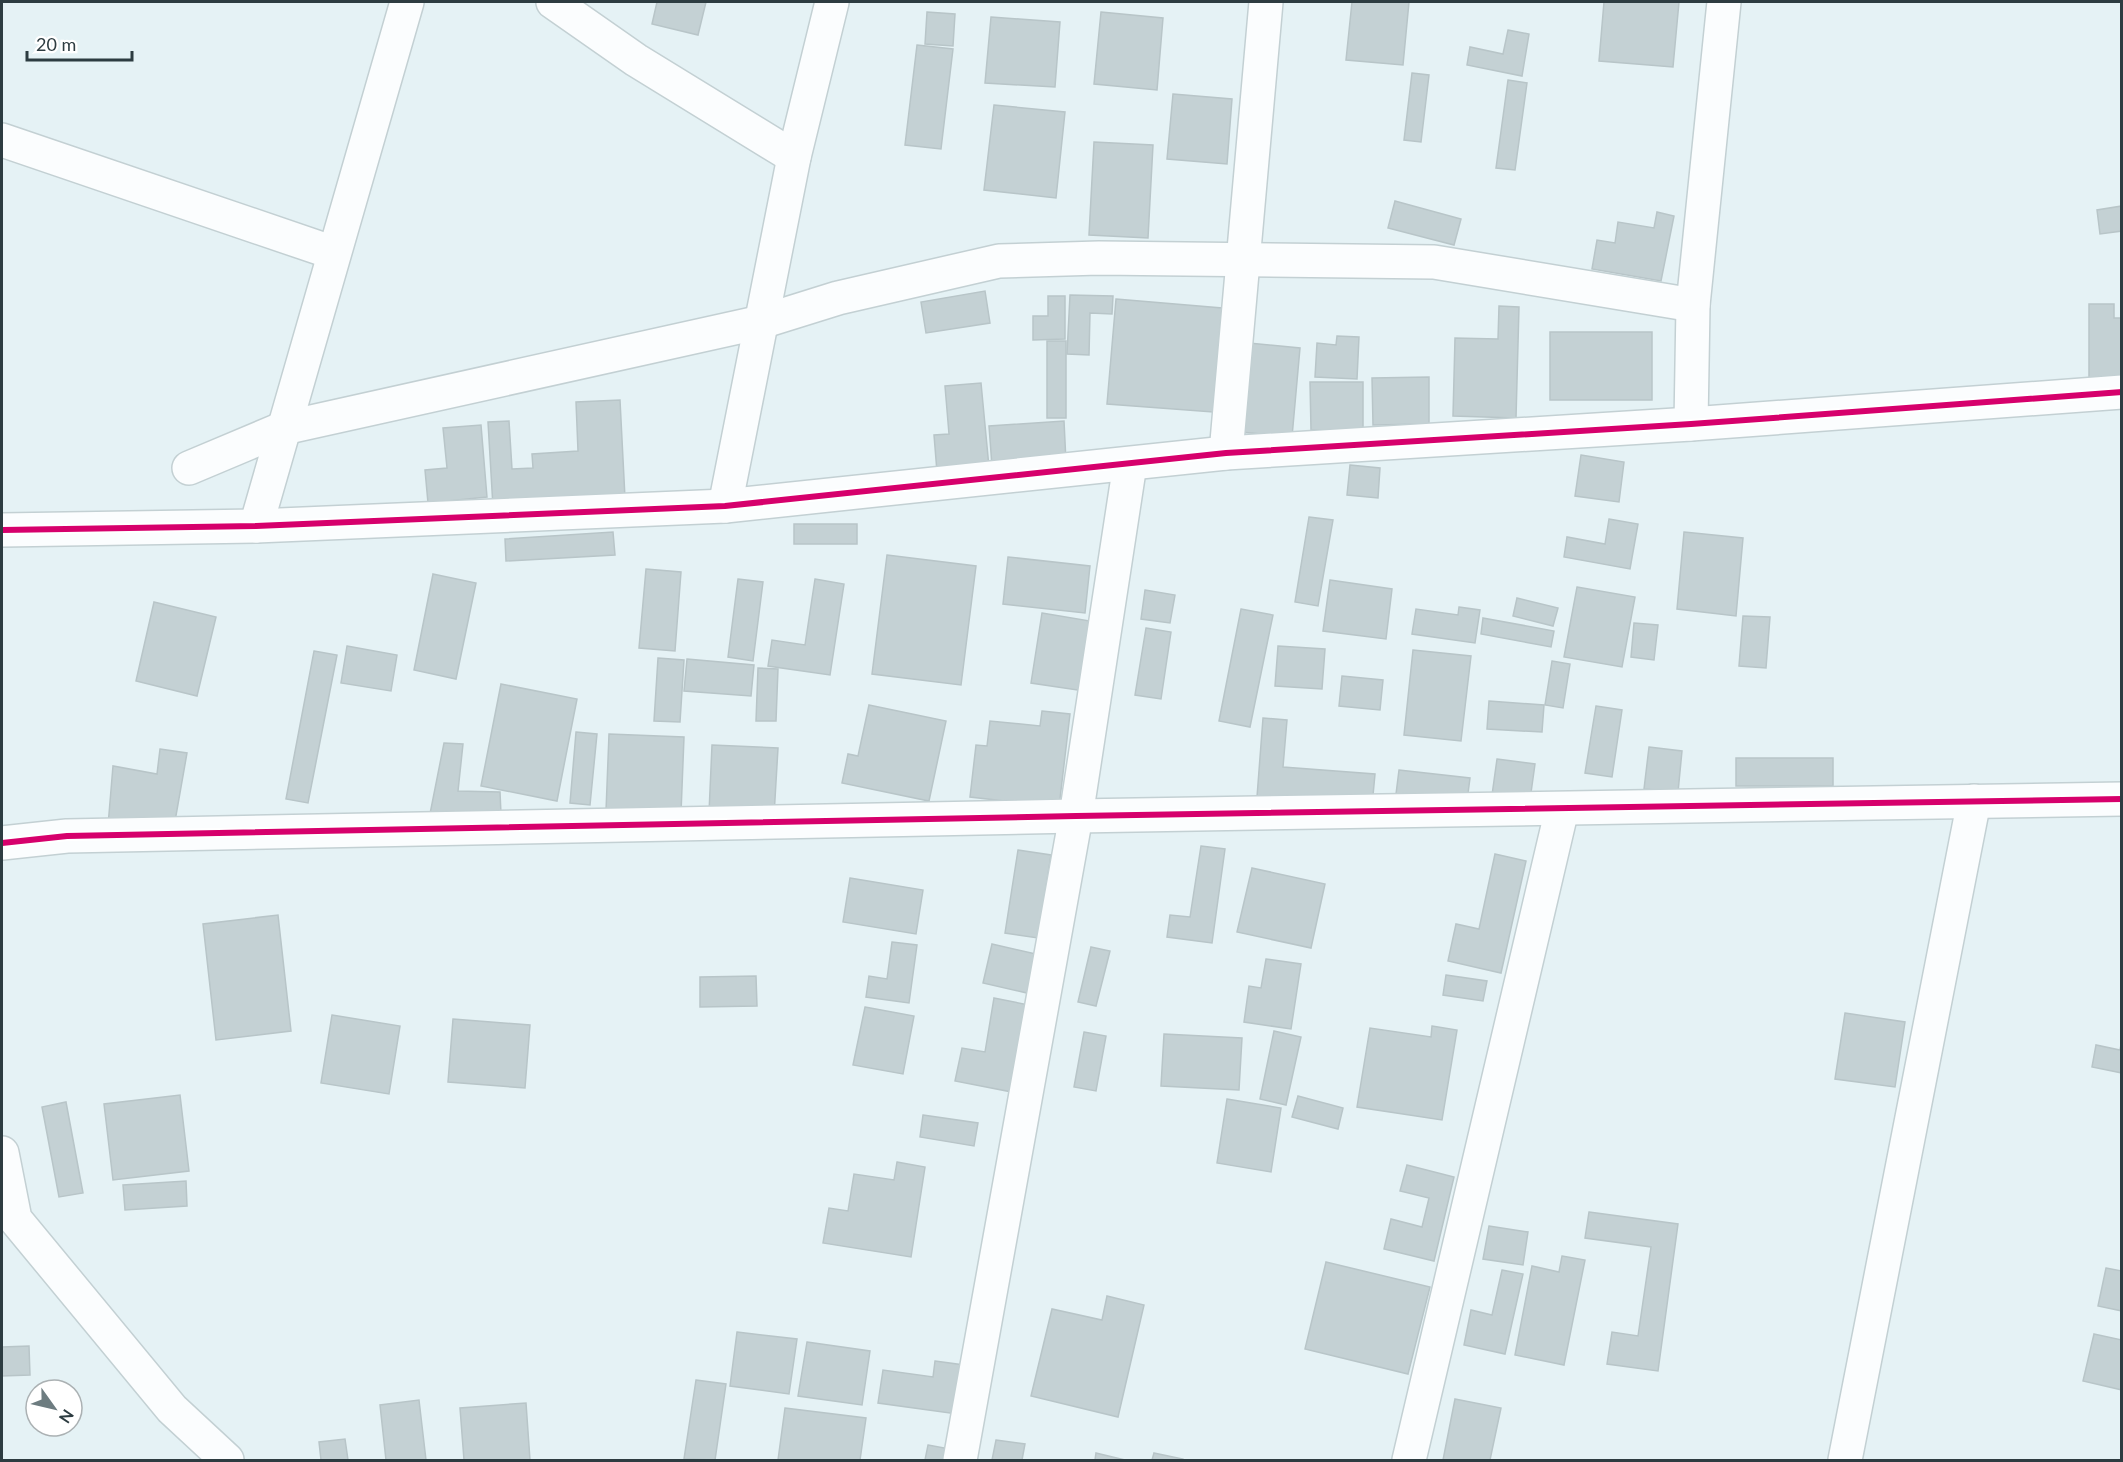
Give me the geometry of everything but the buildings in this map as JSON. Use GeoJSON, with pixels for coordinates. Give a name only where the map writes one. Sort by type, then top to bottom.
{"type":"FeatureCollection","features":[{"type":"Feature","properties":{"kind":"street"},"geometry":{"type":"LineString","coordinates":[[256,526],[407,2]]}},
{"type":"Feature","properties":{"kind":"street"},"geometry":{"type":"LineString","coordinates":[[553,2],[636,60],[794,157]]}},
{"type":"Feature","properties":{"kind":"street"},"geometry":{"type":"LineString","coordinates":[[724,506],[794,157],[832,2]]}},
{"type":"Feature","properties":{"kind":"street"},"geometry":{"type":"LineString","coordinates":[[1226,453],[1266,2]]}},
{"type":"Feature","properties":{"kind":"street"},"geometry":{"type":"LineString","coordinates":[[1691,424],[1693,305],[1724,2]]}},
{"type":"Feature","properties":{"kind":"street"},"geometry":{"type":"LineString","coordinates":[[2,140],[334,253]]}},
{"type":"Feature","properties":{"kind":"street"},"geometry":{"type":"LineString","coordinates":[[189,468],[284,428],[761,322],[838,298],[999,261],[1099,258],[1434,262],[1693,305]]}},
{"type":"Feature","properties":{"kind":"street"},"geometry":{"type":"LineString","coordinates":[[2,530],[256,526],[724,506],[1226,453],[1691,424],[2121,392]]}},
{"type":"Feature","properties":{"kind":"street"},"geometry":{"type":"LineString","coordinates":[[960,1461],[1076,816],[1130,464]]}},
{"type":"Feature","properties":{"kind":"street"},"geometry":{"type":"LineString","coordinates":[[2,843],[67,836],[1076,816],[2121,799]]}},
{"type":"Feature","properties":{"kind":"street"},"geometry":{"type":"LineString","coordinates":[[1845,1461],[1974,801]]}},
{"type":"Feature","properties":{"kind":"street"},"geometry":{"type":"LineString","coordinates":[[1409,1461],[1562,809]]}},
{"type":"Feature","properties":{"kind":"street"},"geometry":{"type":"LineString","coordinates":[[2,1153],[15,1218],[172,1409],[227,1461]]}},
{"type":"Feature","properties":{"kind":"cycle path"},"geometry":{"type":"LineString","coordinates":[[2,530],[256,526],[725,506],[1226,453],[1691,424],[2122,392]]}},
{"type":"Feature","properties":{"kind":"cycle path"},"geometry":{"type":"LineString","coordinates":[[2,843],[67,836],[1076,816],[2122,799]]}}]}
